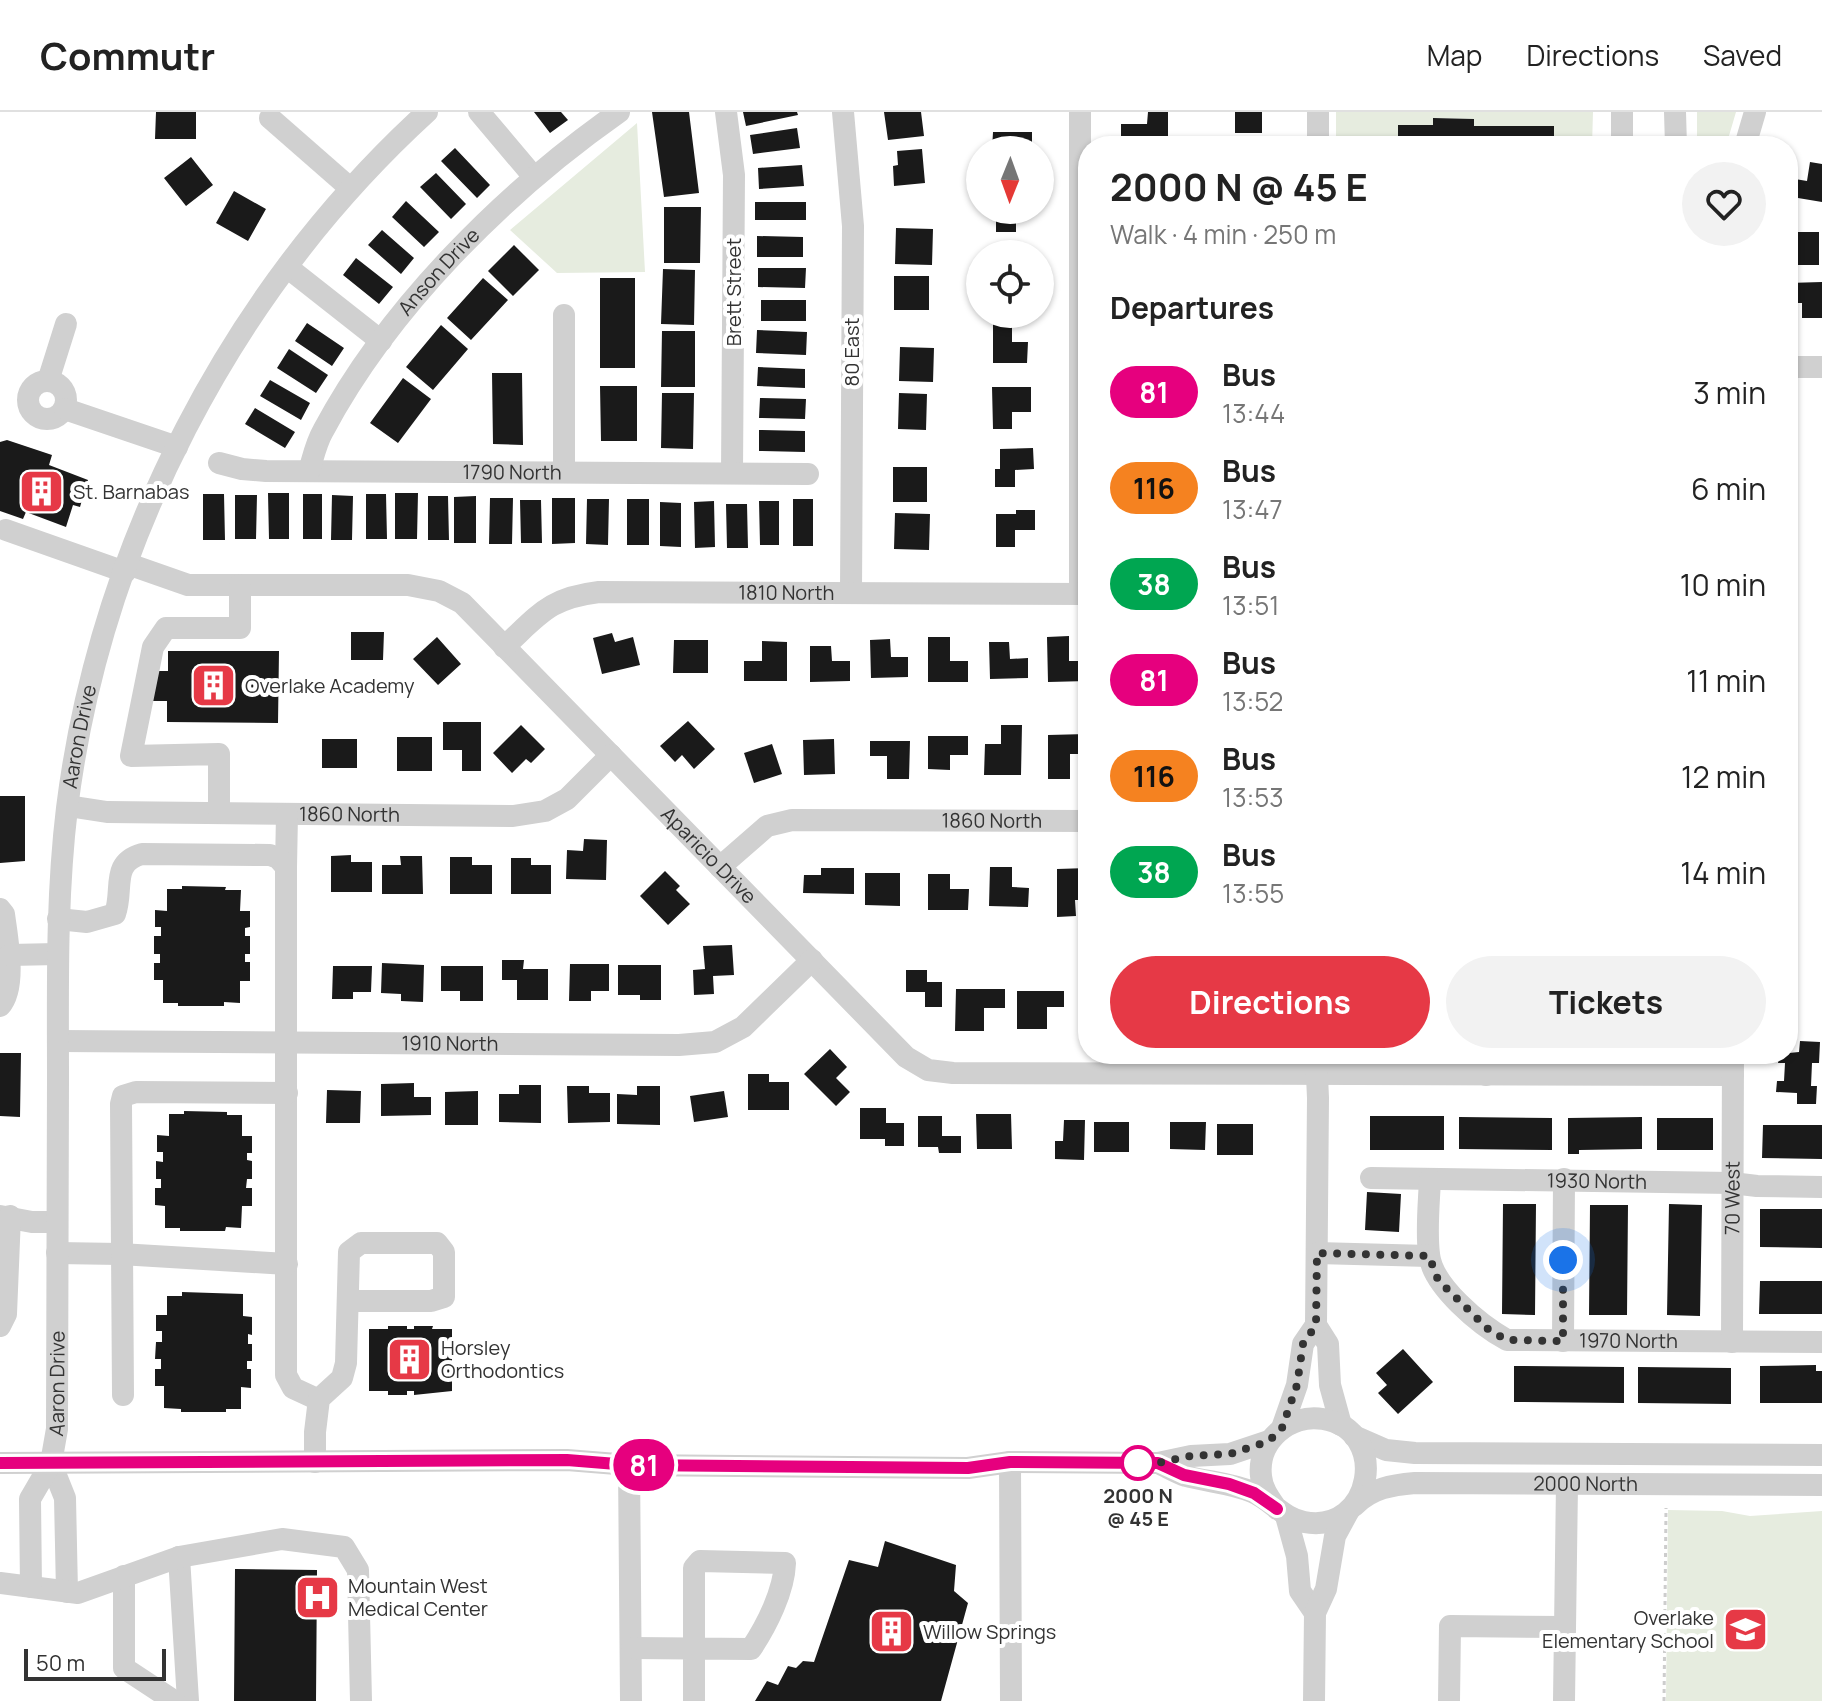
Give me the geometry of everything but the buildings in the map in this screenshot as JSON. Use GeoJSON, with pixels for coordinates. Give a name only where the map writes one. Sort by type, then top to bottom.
{"type":"FeatureCollection","features":[{"type":"Feature","properties":{"kind":"street","name":"Aaron Drive"},"geometry":{"type":"LineString","coordinates":[[51,1463],[57,1429],[58,919],[68,806],[90,683],[105,629],[160,481],[226,356],[287,267],[350,188],[427,112]]}},
{"type":"Feature","properties":{"kind":"street"},"geometry":{"type":"LineString","coordinates":[[479,112],[534,177]]}},
{"type":"Feature","properties":{"kind":"street","name":"Anson Drive"},"geometry":{"type":"LineString","coordinates":[[309,471],[321,433],[381,341],[429,283],[483,225],[534,177],[619,112]]}},
{"type":"Feature","properties":{"kind":"street","name":"Brett Street"},"geometry":{"type":"LineString","coordinates":[[726,112],[734,175],[732,473]]}},
{"type":"Feature","properties":{"kind":"street","name":"80 East"},"geometry":{"type":"LineString","coordinates":[[843,112],[853,226],[851,593]]}},
{"type":"Feature","properties":{"kind":"street"},"geometry":{"type":"LineString","coordinates":[[1080,112],[1080,136]]}},
{"type":"Feature","properties":{"kind":"street"},"geometry":{"type":"LineString","coordinates":[[1318,112],[1318,136]]}},
{"type":"Feature","properties":{"kind":"street"},"geometry":{"type":"LineString","coordinates":[[1622,112],[1622,136]]}},
{"type":"Feature","properties":{"kind":"street"},"geometry":{"type":"LineString","coordinates":[[1675,112],[1676,136]]}},
{"type":"Feature","properties":{"kind":"street"},"geometry":{"type":"LineString","coordinates":[[1748,136],[1755,112]]}},
{"type":"Feature","properties":{"kind":"street"},"geometry":{"type":"LineString","coordinates":[[270,118],[350,188]]}},
{"type":"Feature","properties":{"kind":"street"},"geometry":{"type":"LineString","coordinates":[[287,267],[381,341]]}},
{"type":"Feature","properties":{"kind":"street"},"geometry":{"type":"LineString","coordinates":[[564,315],[564,472]]}},
{"type":"Feature","properties":{"kind":"street"},"geometry":{"type":"LineString","coordinates":[[48,381],[66,324]]}},
{"type":"Feature","properties":{"kind":"street"},"geometry":{"type":"LineString","coordinates":[[1798,367],[1822,367]]}},
{"type":"Feature","properties":{"kind":"street"},"geometry":{"type":"LineString","coordinates":[[48,381],[57,383],[67,399],[65,409],[59,416],[48,420],[39,418],[28,403],[30,391],[36,384],[48,381]]}},
{"type":"Feature","properties":{"kind":"street"},"geometry":{"type":"LineString","coordinates":[[65,409],[177,447]]}},
{"type":"Feature","properties":{"kind":"street","name":"1790 North"},"geometry":{"type":"LineString","coordinates":[[219,463],[242,469],[309,471],[808,474]]}},
{"type":"Feature","properties":{"kind":"street","name":"Aparicio Drive"},"geometry":{"type":"LineString","coordinates":[[6,530],[188,585],[408,585],[439,591],[462,603],[906,1057],[928,1070],[953,1073],[1280,1064]]}},
{"type":"Feature","properties":{"kind":"street"},"geometry":{"type":"LineString","coordinates":[[219,813],[219,754],[131,756],[153,647],[166,628],[240,628],[240,585]]}},
{"type":"Feature","properties":{"kind":"street","name":"1810 North"},"geometry":{"type":"LineString","coordinates":[[504,647],[547,607],[571,595],[599,592],[1078,594]]}},
{"type":"Feature","properties":{"kind":"street","name":"1860 North"},"geometry":{"type":"LineString","coordinates":[[68,806],[107,812],[513,816],[545,811],[567,799],[611,755]]}},
{"type":"Feature","properties":{"kind":"street"},"geometry":{"type":"LineString","coordinates":[[287,814],[286,1375],[293,1388],[319,1400]]}},
{"type":"Feature","properties":{"kind":"street","name":"1860 North"},"geometry":{"type":"LineString","coordinates":[[720,867],[767,826],[792,820],[1078,821]]}},
{"type":"Feature","properties":{"kind":"street"},"geometry":{"type":"LineString","coordinates":[[58,919],[87,922],[115,914],[122,866],[130,858],[142,854],[270,855],[286,867]]}},
{"type":"Feature","properties":{"kind":"street"},"geometry":{"type":"LineString","coordinates":[[0,909],[4,914],[9,955],[6,999],[0,1006]]}},
{"type":"Feature","properties":{"kind":"street"},"geometry":{"type":"LineString","coordinates":[[9,955],[58,954]]}},
{"type":"Feature","properties":{"kind":"street","name":"1910 North"},"geometry":{"type":"LineString","coordinates":[[58,1041],[679,1045],[715,1042],[743,1027],[812,960]]}},
{"type":"Feature","properties":{"kind":"street"},"geometry":{"type":"LineString","coordinates":[[1314,1701],[1315,1613],[1326,1589],[1335,1536],[1367,1478],[1362,1448],[1348,1430],[1330,1385],[1328,1344],[1316,1325],[1316,1064]]}},
{"type":"Feature","properties":{"kind":"street"},"geometry":{"type":"LineString","coordinates":[[1486,1064],[1733,1065]]}},
{"type":"Feature","properties":{"kind":"street","name":"70 West"},"geometry":{"type":"LineString","coordinates":[[1732,1342],[1733,1065]]}},
{"type":"Feature","properties":{"kind":"street"},"geometry":{"type":"LineString","coordinates":[[123,1395],[120,1254],[123,1096],[136,1092],[287,1093]]}},
{"type":"Feature","properties":{"kind":"street","name":"1930 North"},"geometry":{"type":"LineString","coordinates":[[1371,1178],[1564,1179],[1822,1187]]}},
{"type":"Feature","properties":{"kind":"street"},"geometry":{"type":"LineString","coordinates":[[1317,1253],[1429,1256],[1430,1179]]}},
{"type":"Feature","properties":{"kind":"street"},"geometry":{"type":"LineString","coordinates":[[1563,1341],[1564,1179]]}},
{"type":"Feature","properties":{"kind":"street"},"geometry":{"type":"LineString","coordinates":[[0,1326],[6,1314],[5,1216],[32,1222],[57,1222]]}},
{"type":"Feature","properties":{"kind":"street"},"geometry":{"type":"LineString","coordinates":[[315,1462],[319,1400],[342,1378],[346,1363],[349,1252],[361,1243],[437,1243],[444,1252],[444,1297],[431,1301],[348,1301]]}},
{"type":"Feature","properties":{"kind":"street"},"geometry":{"type":"LineString","coordinates":[[57,1253],[287,1264]]}},
{"type":"Feature","properties":{"kind":"street","name":"1970 North"},"geometry":{"type":"LineString","coordinates":[[1429,1256],[1438,1280],[1489,1330],[1507,1340],[1822,1342]]}},
{"type":"Feature","properties":{"kind":"street"},"geometry":{"type":"LineString","coordinates":[[1315,1613],[1300,1591],[1297,1556],[1281,1512],[1266,1494],[1261,1476],[1262,1458],[1276,1435],[1297,1385],[1303,1344],[1316,1325]]}},
{"type":"Feature","properties":{"kind":"street"},"geometry":{"type":"LineString","coordinates":[[0,1463],[384,1459],[968,1468],[1010,1462],[1158,1463],[1191,1456],[1230,1454],[1276,1435],[1296,1421],[1311,1417],[1327,1419],[1348,1430]]}},
{"type":"Feature","properties":{"kind":"street","name":"2000 North"},"geometry":{"type":"LineString","coordinates":[[1348,1430],[1386,1450],[1415,1453],[1822,1455]]}},
{"type":"Feature","properties":{"kind":"street"},"geometry":{"type":"LineString","coordinates":[[1010,1462],[1011,1701]]}},
{"type":"Feature","properties":{"kind":"street"},"geometry":{"type":"LineString","coordinates":[[31,1587],[30,1499],[51,1463]]}},
{"type":"Feature","properties":{"kind":"street"},"geometry":{"type":"LineString","coordinates":[[51,1463],[65,1498],[67,1592]]}},
{"type":"Feature","properties":{"kind":"street"},"geometry":{"type":"LineString","coordinates":[[1158,1463],[1184,1475],[1229,1484],[1254,1493],[1281,1512],[1311,1523],[1324,1523],[1351,1508]]}},
{"type":"Feature","properties":{"kind":"street"},"geometry":{"type":"LineString","coordinates":[[629,1465],[631,1701]]}},
{"type":"Feature","properties":{"kind":"street","name":"2000 North"},"geometry":{"type":"LineString","coordinates":[[1351,1508],[1365,1494],[1398,1484],[1822,1485]]}},
{"type":"Feature","properties":{"kind":"street"},"geometry":{"type":"LineString","coordinates":[[1564,1701],[1567,1484]]}},
{"type":"Feature","properties":{"kind":"street"},"geometry":{"type":"LineString","coordinates":[[0,1583],[78,1593],[179,1557],[282,1539],[344,1547],[358,1570],[361,1701]]}},
{"type":"Feature","properties":{"kind":"street"},"geometry":{"type":"LineString","coordinates":[[179,1557],[188,1701]]}},
{"type":"Feature","properties":{"kind":"street"},"geometry":{"type":"LineString","coordinates":[[632,1648],[693,1649],[751,1649],[761,1634],[784,1577],[785,1563],[700,1561],[694,1568],[693,1649],[694,1701]]}},
{"type":"Feature","properties":{"kind":"street"},"geometry":{"type":"LineString","coordinates":[[124,1576],[124,1668],[174,1701]]}},
{"type":"Feature","properties":{"kind":"street"},"geometry":{"type":"LineString","coordinates":[[1449,1701],[1450,1626],[1565,1627]]}},
{"type":"Feature","properties":{"kind":"path"},"geometry":{"type":"LineString","coordinates":[[1664,1701],[1666,1508]]}},
{"type":"Feature","properties":{"kind":"shaded area"},"geometry":{"type":"Polygon","coordinates":[[[1336,112],[1593,112],[1592,136],[1554,136],[1554,126],[1474,126],[1473,119],[1433,118],[1433,125],[1398,125],[1398,136],[1336,136],[1336,112]]]}},
{"type":"Feature","properties":{"kind":"shaded area"},"geometry":{"type":"Polygon","coordinates":[[[1697,112],[1736,112],[1729,136],[1697,136],[1697,112]]]}},
{"type":"Feature","properties":{"kind":"shaded area"},"geometry":{"type":"Polygon","coordinates":[[[637,123],[645,272],[557,273],[510,230],[637,123]]]}},
{"type":"Feature","properties":{"kind":"shaded area","name":"Overlake Elementary School"},"geometry":{"type":"Polygon","coordinates":[[[1668,1510],[1722,1511],[1750,1516],[1822,1511],[1822,1701],[1666,1701],[1668,1510]]]}},
{"type":"Feature","properties":{"kind":"bus line","name":"81"},"geometry":{"type":"LineString","coordinates":[[0,1463],[384,1459],[968,1468],[1010,1462],[1158,1463],[1184,1475],[1229,1484],[1254,1493],[1277,1509]]}},
{"type":"Feature","properties":{"kind":"place","name":"St. Barnabas"},"geometry":{"type":"Point","coordinates":[42,492]}},
{"type":"Feature","properties":{"kind":"place","name":"Overlake Academy"},"geometry":{"type":"Point","coordinates":[214,686]}},
{"type":"Feature","properties":{"kind":"place","name":"Horsley Orthodontics"},"geometry":{"type":"Point","coordinates":[410,1360]}},
{"type":"Feature","properties":{"kind":"place","name":"2000 N @ 45 E"},"geometry":{"type":"Point","coordinates":[1138,1463]}},
{"type":"Feature","properties":{"kind":"place","name":"Mountain West Medical Center"},"geometry":{"type":"Point","coordinates":[317,1597]}},
{"type":"Feature","properties":{"kind":"place","name":"Overlake Elementary School"},"geometry":{"type":"Point","coordinates":[1745,1630]}},
{"type":"Feature","properties":{"kind":"place","name":"Willow Springs"},"geometry":{"type":"Point","coordinates":[892,1632]}},
{"type":"Feature","properties":{"kind":"route"},"geometry":{"type":"LineString","coordinates":[[1138,1463],[1128,1463],[1158,1463],[1191,1456],[1230,1454],[1269,1441],[1282,1428],[1297,1385],[1303,1344],[1316,1325],[1317,1253],[1429,1256],[1438,1280],[1489,1330],[1507,1340],[1563,1341],[1563,1260]]}}]}
